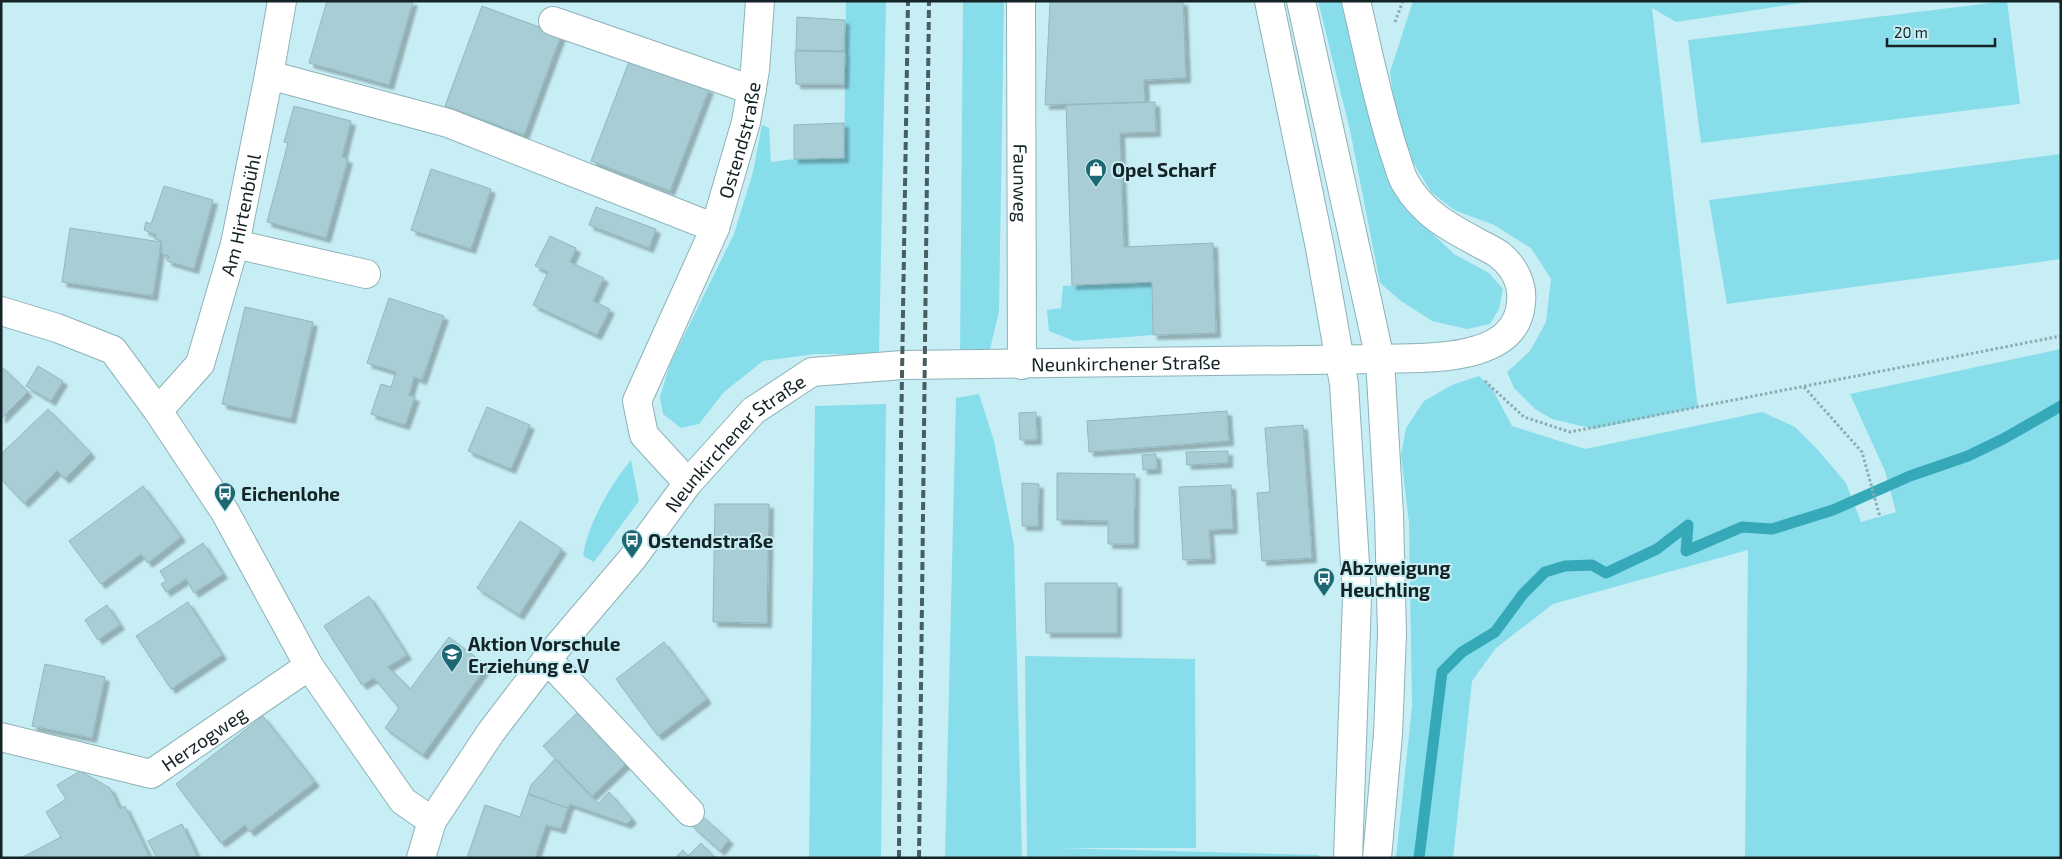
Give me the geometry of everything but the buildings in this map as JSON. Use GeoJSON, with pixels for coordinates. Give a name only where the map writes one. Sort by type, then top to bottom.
{"type":"FeatureCollection","features":[{"type":"Feature","properties":{"kind":"street","name":"Am Hirtenbühl"},"geometry":{"type":"LineString","coordinates":[[158,411],[200,364],[235,244],[282,1]]}},
{"type":"Feature","properties":{"kind":"street","name":"Ostendstraße"},"geometry":{"type":"LineString","coordinates":[[688,483],[644,435],[637,400],[715,228],[746,122],[755,70],[760,1]]}},
{"type":"Feature","properties":{"kind":"street","name":"Faunweg"},"geometry":{"type":"LineString","coordinates":[[1021,1],[1022,365]]}},
{"type":"Feature","properties":{"kind":"street"},"geometry":{"type":"LineString","coordinates":[[1269,1],[1344,384],[1357,597],[1348,858]]}},
{"type":"Feature","properties":{"kind":"street"},"geometry":{"type":"LineString","coordinates":[[1300,1],[1380,360],[1389,515],[1392,634],[1388,734],[1377,858]]}},
{"type":"Feature","properties":{"kind":"street","name":"Neunkirchener Straße"},"geometry":{"type":"LineString","coordinates":[[420,858],[432,821],[491,732],[547,660],[632,559],[688,483],[753,411],[812,372],[903,365],[1380,360],[1458,356],[1498,342],[1512,329],[1519,315],[1520,284],[1514,270],[1501,255],[1438,221],[1422,206],[1405,183],[1387,132],[1356,1]]}},
{"type":"Feature","properties":{"kind":"street"},"geometry":{"type":"LineString","coordinates":[[554,21],[752,90]]}},
{"type":"Feature","properties":{"kind":"street"},"geometry":{"type":"LineString","coordinates":[[269,75],[448,123],[715,228]]}},
{"type":"Feature","properties":{"kind":"street"},"geometry":{"type":"LineString","coordinates":[[235,244],[366,274]]}},
{"type":"Feature","properties":{"kind":"street"},"geometry":{"type":"LineString","coordinates":[[1,311],[57,328],[113,350],[158,411],[225,512],[309,666],[403,802],[432,821]]}},
{"type":"Feature","properties":{"kind":"street"},"geometry":{"type":"LineString","coordinates":[[547,660],[690,812]]}},
{"type":"Feature","properties":{"kind":"street","name":"Herzogweg"},"geometry":{"type":"LineString","coordinates":[[1,737],[151,774],[309,666]]}},
{"type":"Feature","properties":{"kind":"path"},"geometry":{"type":"LineString","coordinates":[[2059,1],[2061,8]]}},
{"type":"Feature","properties":{"kind":"path"},"geometry":{"type":"LineString","coordinates":[[1458,356],[1524,417],[1570,432],[2061,336]]}},
{"type":"Feature","properties":{"kind":"path"},"geometry":{"type":"LineString","coordinates":[[1803,386],[1862,452],[1880,517]]}},
{"type":"Feature","properties":{"kind":"shaded area"},"geometry":{"type":"Polygon","coordinates":[[[846,1],[886,1],[879,354],[815,354],[763,361],[724,392],[699,424],[681,428],[663,414],[660,397],[670,364],[734,234],[753,172],[762,125],[769,128],[771,162],[794,159],[844,158],[846,1]]]}},
{"type":"Feature","properties":{"kind":"shaded area"},"geometry":{"type":"Polygon","coordinates":[[[963,1],[1004,1],[999,312],[990,349],[960,356],[963,1]]]}},
{"type":"Feature","properties":{"kind":"shaded area"},"geometry":{"type":"Polygon","coordinates":[[[1318,1],[1346,1],[1410,212],[1454,254],[1489,273],[1503,289],[1499,309],[1490,324],[1467,329],[1432,321],[1401,301],[1380,283],[1350,130],[1318,1]]]}},
{"type":"Feature","properties":{"kind":"shaded area"},"geometry":{"type":"Polygon","coordinates":[[[1413,1],[1814,1],[1676,22],[1652,8],[1699,407],[1594,429],[1552,419],[1535,409],[1514,388],[1507,372],[1530,351],[1546,322],[1551,279],[1531,248],[1494,225],[1454,210],[1431,192],[1408,154],[1394,108],[1390,72],[1413,1]]]}},
{"type":"Feature","properties":{"kind":"shaded area"},"geometry":{"type":"Polygon","coordinates":[[[2007,1],[2020,104],[1701,143],[1688,40],[2007,1]]]}},
{"type":"Feature","properties":{"kind":"shaded area"},"geometry":{"type":"Polygon","coordinates":[[[2061,154],[2061,259],[1727,304],[1709,200],[2061,154]]]}},
{"type":"Feature","properties":{"kind":"shaded area"},"geometry":{"type":"Polygon","coordinates":[[[1152,282],[1153,335],[1074,341],[1049,331],[1047,310],[1061,308],[1063,286],[1152,282]]]}},
{"type":"Feature","properties":{"kind":"shaded area"},"geometry":{"type":"Polygon","coordinates":[[[2061,349],[2061,858],[1745,858],[1748,550],[1553,604],[1496,648],[1472,681],[1453,858],[1396,858],[1412,706],[1409,523],[1401,455],[1406,428],[1424,401],[1452,385],[1479,376],[1492,388],[1512,426],[1585,449],[1762,412],[1795,427],[1818,450],[1846,483],[1861,522],[1896,512],[1885,471],[1850,394],[2061,349]]]}},
{"type":"Feature","properties":{"kind":"shaded area"},"geometry":{"type":"Polygon","coordinates":[[[979,394],[994,441],[1014,545],[1022,858],[945,858],[956,398],[979,394]]]}},
{"type":"Feature","properties":{"kind":"shaded area"},"geometry":{"type":"Polygon","coordinates":[[[886,404],[881,858],[809,858],[815,406],[886,404]]]}},
{"type":"Feature","properties":{"kind":"shaded area"},"geometry":{"type":"Polygon","coordinates":[[[631,460],[639,501],[594,562],[583,556],[589,531],[608,493],[631,460]]]}},
{"type":"Feature","properties":{"kind":"shaded area"},"geometry":{"type":"Polygon","coordinates":[[[1025,656],[1195,659],[1196,848],[1058,848],[1319,855],[1318,858],[1027,858],[1025,656]]]}},
{"type":"Feature","properties":{"kind":"waterway"},"geometry":{"type":"LineString","coordinates":[[1419,858],[1442,672],[1462,652],[1495,632],[1523,594],[1545,572],[1565,566],[1592,565],[1606,573],[1657,549],[1688,525],[1686,551],[1742,527],[1772,529],[1833,510],[1910,476],[1968,456],[2003,439],[2061,406]]}},
{"type":"Feature","properties":{"kind":"railway"},"geometry":{"type":"LineString","coordinates":[[899,858],[901,438],[908,1]]}},
{"type":"Feature","properties":{"kind":"railway"},"geometry":{"type":"LineString","coordinates":[[919,858],[929,1]]}},
{"type":"Feature","properties":{"kind":"place","name":"Opel Scharf"},"geometry":{"type":"Point","coordinates":[1096,188]}},
{"type":"Feature","properties":{"kind":"place","name":"Eichenlohe"},"geometry":{"type":"Point","coordinates":[225,512]}},
{"type":"Feature","properties":{"kind":"place","name":"Ostendstraße"},"geometry":{"type":"Point","coordinates":[632,559]}},
{"type":"Feature","properties":{"kind":"place","name":"Abzweigung Heuchling"},"geometry":{"type":"Point","coordinates":[1324,597]}},
{"type":"Feature","properties":{"kind":"place","name":"Aktion Vorschule Erziehung e.V"},"geometry":{"type":"Point","coordinates":[452,673]}}]}
